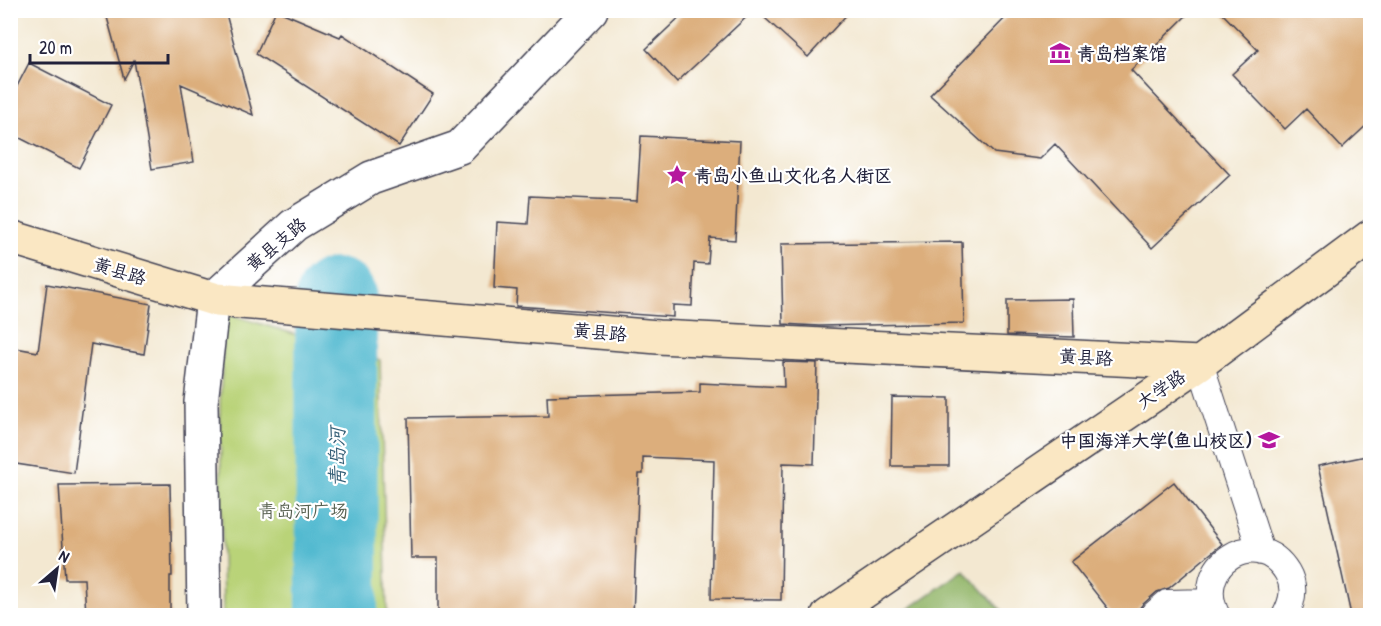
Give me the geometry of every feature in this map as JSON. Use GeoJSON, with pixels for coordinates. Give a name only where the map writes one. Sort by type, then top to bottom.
{"type":"FeatureCollection","features":[{"type":"Feature","properties":{"kind":"street","name":"黄县支路"},"geometry":{"type":"LineString","coordinates":[[215,299],[294,225],[371,178],[460,147],[591,10]]}},
{"type":"Feature","properties":{"kind":"street","name":"黄县路"},"geometry":{"type":"LineString","coordinates":[[10,237],[215,299],[658,337],[1200,363]]}},
{"type":"Feature","properties":{"kind":"street","name":"大学路"},"geometry":{"type":"LineString","coordinates":[[828,615],[1200,363],[1371,237]]}},
{"type":"Feature","properties":{"kind":"street"},"geometry":{"type":"LineString","coordinates":[[204,615],[201,402],[215,299]]}},
{"type":"Feature","properties":{"kind":"lane"},"geometry":{"type":"LineString","coordinates":[[1200,363],[1261,552]]}},
{"type":"Feature","properties":{"kind":"lane"},"geometry":{"type":"LineString","coordinates":[[1152,615],[1167,603],[1214,609],[1210,588],[1214,574],[1222,562],[1233,555],[1247,551],[1261,552],[1273,557],[1290,577],[1293,590],[1291,603],[1285,615]]}},
{"type":"Feature","properties":{"kind":"green space","name":"青岛河广场"},"geometry":{"type":"Polygon","coordinates":[[[225,313],[380,360],[387,615],[223,616],[220,405],[225,313]]]}},
{"type":"Feature","properties":{"kind":"green space"},"geometry":{"type":"Polygon","coordinates":[[[964,570],[1006,615],[900,615],[964,570]]]}},
{"type":"Feature","properties":{"kind":"building"},"geometry":{"type":"Polygon","coordinates":[[[105,10],[225,10],[253,115],[181,84],[194,162],[152,169],[134,60],[124,79],[105,10]]]}},
{"type":"Feature","properties":{"kind":"building"},"geometry":{"type":"Polygon","coordinates":[[[276,10],[340,37],[342,34],[433,94],[399,146],[256,54],[276,10]]]}},
{"type":"Feature","properties":{"kind":"building"},"geometry":{"type":"Polygon","coordinates":[[[687,10],[754,10],[677,82],[646,49],[687,10]]]}},
{"type":"Feature","properties":{"kind":"building"},"geometry":{"type":"Polygon","coordinates":[[[756,10],[851,10],[808,57],[756,10]]]}},
{"type":"Feature","properties":{"kind":"building"},"geometry":{"type":"Polygon","coordinates":[[[1013,10],[1192,10],[1131,70],[1230,175],[1152,248],[1055,144],[1040,159],[994,153],[930,95],[1013,10]]]}},
{"type":"Feature","properties":{"kind":"building"},"geometry":{"type":"Polygon","coordinates":[[[1219,10],[1371,10],[1371,121],[1342,148],[1306,109],[1285,129],[1232,74],[1258,50],[1219,10]]]}},
{"type":"Feature","properties":{"kind":"building"},"geometry":{"type":"Polygon","coordinates":[[[29,63],[111,105],[79,168],[10,133],[10,100],[29,63]]]}},
{"type":"Feature","properties":{"kind":"building"},"geometry":{"type":"Polygon","coordinates":[[[641,136],[740,141],[735,240],[710,238],[708,264],[694,263],[692,306],[673,305],[673,317],[516,306],[517,290],[494,288],[497,222],[528,224],[530,196],[637,201],[641,136]]]}},
{"type":"Feature","properties":{"kind":"building"},"geometry":{"type":"Polygon","coordinates":[[[962,242],[964,323],[819,326],[783,324],[781,244],[962,242]]]}},
{"type":"Feature","properties":{"kind":"building"},"geometry":{"type":"Polygon","coordinates":[[[47,284],[151,304],[144,354],[91,344],[74,473],[10,463],[10,347],[38,352],[47,284]]]}},
{"type":"Feature","properties":{"kind":"building"},"geometry":{"type":"Polygon","coordinates":[[[1073,299],[1074,337],[1007,335],[1007,300],[1073,299]]]}},
{"type":"Feature","properties":{"kind":"building"},"geometry":{"type":"Polygon","coordinates":[[[783,362],[817,363],[814,464],[783,463],[781,600],[711,599],[714,460],[643,457],[643,474],[639,474],[633,615],[438,615],[438,558],[411,558],[408,418],[548,416],[547,396],[700,392],[700,383],[784,387],[783,362]]]}},
{"type":"Feature","properties":{"kind":"building"},"geometry":{"type":"Polygon","coordinates":[[[892,397],[949,398],[949,466],[891,466],[892,397]]]}},
{"type":"Feature","properties":{"kind":"building"},"geometry":{"type":"Polygon","coordinates":[[[1371,455],[1371,615],[1351,615],[1318,466],[1371,455]]]}},
{"type":"Feature","properties":{"kind":"building"},"geometry":{"type":"Polygon","coordinates":[[[1174,482],[1222,544],[1169,588],[1157,592],[1134,615],[1113,615],[1071,562],[1174,482]]]}},
{"type":"Feature","properties":{"kind":"building"},"geometry":{"type":"Polygon","coordinates":[[[170,484],[172,576],[170,576],[170,615],[86,615],[84,579],[65,579],[59,485],[170,484]]]}},
{"type":"Feature","properties":{"kind":"waterway","name":"青岛河"},"geometry":{"type":"LineString","coordinates":[[336,299],[337,616]]}},
{"type":"Feature","properties":{"kind":"place","name":"青岛档案馆"},"geometry":{"type":"Point","coordinates":[1060,53]}},
{"type":"Feature","properties":{"kind":"place","name":"青岛小鱼山文化名人街区"},"geometry":{"type":"Point","coordinates":[677,175]}},
{"type":"Feature","properties":{"kind":"place","name":"中国海洋大学(鱼山校区)"},"geometry":{"type":"Point","coordinates":[1269,440]}}]}
